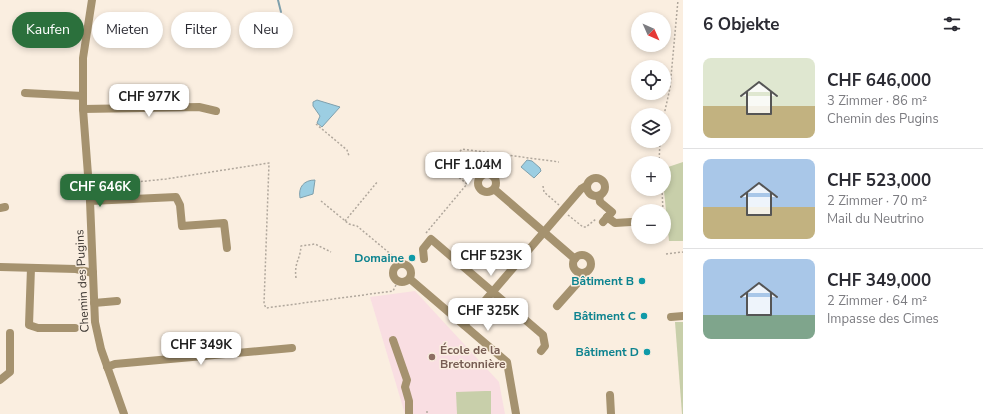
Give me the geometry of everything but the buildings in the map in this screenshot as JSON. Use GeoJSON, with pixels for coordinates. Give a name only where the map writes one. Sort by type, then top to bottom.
{"type":"FeatureCollection","features":[{"type":"Feature","properties":{"kind":"street","name":"Chemin des Pugins"},"geometry":{"type":"LineString","coordinates":[[92,0],[82,58],[83,109],[90,201],[94,303],[98,340],[124,414]]}},
{"type":"Feature","properties":{"kind":"street"},"geometry":{"type":"LineString","coordinates":[[25,93],[83,96]]}},
{"type":"Feature","properties":{"kind":"street"},"geometry":{"type":"LineString","coordinates":[[83,109],[199,107],[216,112]]}},
{"type":"Feature","properties":{"kind":"street"},"geometry":{"type":"LineString","coordinates":[[464,325],[544,231],[581,189],[586,186],[588,180],[594,177],[603,180],[605,189],[598,196]]}},
{"type":"Feature","properties":{"kind":"street"},"geometry":{"type":"LineString","coordinates":[[586,186],[591,195],[598,196]]}},
{"type":"Feature","properties":{"kind":"street"},"geometry":{"type":"LineString","coordinates":[[494,189],[575,259]]}},
{"type":"Feature","properties":{"kind":"street"},"geometry":{"type":"LineString","coordinates":[[598,196],[600,202],[612,212],[605,219],[615,222],[630,222]]}},
{"type":"Feature","properties":{"kind":"street"},"geometry":{"type":"LineString","coordinates":[[90,201],[176,197],[180,205],[182,226],[224,223],[227,248]]}},
{"type":"Feature","properties":{"kind":"street"},"geometry":{"type":"LineString","coordinates":[[424,259],[423,250],[432,239],[543,335],[545,346],[541,351]]}},
{"type":"Feature","properties":{"kind":"street"},"geometry":{"type":"LineString","coordinates":[[557,306],[581,279],[583,273],[589,270],[590,260],[588,257],[581,255],[575,259],[574,264],[575,269],[583,273]]}},
{"type":"Feature","properties":{"kind":"street"},"geometry":{"type":"LineString","coordinates":[[400,265],[409,267],[411,274],[410,279],[406,281],[398,281],[393,274],[394,270],[400,265]]}},
{"type":"Feature","properties":{"kind":"street"},"geometry":{"type":"LineString","coordinates":[[0,267],[76,269],[93,273]]}},
{"type":"Feature","properties":{"kind":"street"},"geometry":{"type":"LineString","coordinates":[[31,268],[28,322],[33,327],[76,328]]}},
{"type":"Feature","properties":{"kind":"street"},"geometry":{"type":"LineString","coordinates":[[410,279],[506,362],[516,414]]}},
{"type":"Feature","properties":{"kind":"street"},"geometry":{"type":"LineString","coordinates":[[94,303],[117,301]]}},
{"type":"Feature","properties":{"kind":"street"},"geometry":{"type":"LineString","coordinates":[[671,317],[683,316]]}},
{"type":"Feature","properties":{"kind":"street"},"geometry":{"type":"LineString","coordinates":[[0,380],[10,372],[10,333]]}},
{"type":"Feature","properties":{"kind":"street"},"geometry":{"type":"LineString","coordinates":[[393,340],[407,380],[405,387],[409,402],[409,414]]}},
{"type":"Feature","properties":{"kind":"street"},"geometry":{"type":"LineString","coordinates":[[107,367],[115,364],[292,348]]}},
{"type":"Feature","properties":{"kind":"street"},"geometry":{"type":"LineString","coordinates":[[610,395],[611,414]]}},
{"type":"Feature","properties":{"kind":"path"},"geometry":{"type":"LineString","coordinates":[[666,108],[670,88],[678,0]]}},
{"type":"Feature","properties":{"kind":"path"},"geometry":{"type":"LineString","coordinates":[[316,124],[347,150],[349,156]]}},
{"type":"Feature","properties":{"kind":"path"},"geometry":{"type":"LineString","coordinates":[[432,239],[426,233],[427,231],[467,184],[446,167],[462,149],[559,162]]}},
{"type":"Feature","properties":{"kind":"path"},"geometry":{"type":"LineString","coordinates":[[89,186],[166,178],[269,163],[264,304],[266,308],[393,291],[398,281]]}},
{"type":"Feature","properties":{"kind":"path"},"geometry":{"type":"LineString","coordinates":[[345,221],[378,181]]}},
{"type":"Feature","properties":{"kind":"path"},"geometry":{"type":"LineString","coordinates":[[543,186],[544,192],[583,227],[592,224],[596,219],[605,219]]}},
{"type":"Feature","properties":{"kind":"path"},"geometry":{"type":"LineString","coordinates":[[321,201],[349,224],[357,226],[393,256]]}},
{"type":"Feature","properties":{"kind":"path"},"geometry":{"type":"LineString","coordinates":[[296,278],[295,266],[300,257],[301,246],[315,244],[331,252]]}},
{"type":"Feature","properties":{"kind":"path"},"geometry":{"type":"LineString","coordinates":[[666,254],[683,252]]}},
{"type":"Feature","properties":{"kind":"shaded area","name":"École de la Bretonnière"},"geometry":{"type":"Polygon","coordinates":[[[415,291],[499,382],[505,414],[405,414],[370,297],[415,291]]]}},
{"type":"Feature","properties":{"kind":"green space"},"geometry":{"type":"Polygon","coordinates":[[[683,162],[683,241],[671,241],[671,204],[665,204],[664,196],[671,196],[671,166],[683,162]]]}},
{"type":"Feature","properties":{"kind":"green space"},"geometry":{"type":"Polygon","coordinates":[[[675,322],[683,322],[683,414],[682,414],[675,322]]]}},
{"type":"Feature","properties":{"kind":"green space"},"geometry":{"type":"Polygon","coordinates":[[[491,391],[491,414],[457,414],[456,392],[491,391]]]}},
{"type":"Feature","properties":{"kind":"water"},"geometry":{"type":"Polygon","coordinates":[[[317,100],[340,107],[322,127],[317,123],[320,116],[313,106],[313,102],[317,100]]]}},
{"type":"Feature","properties":{"kind":"water"},"geometry":{"type":"Polygon","coordinates":[[[527,160],[532,161],[540,168],[541,171],[534,178],[521,167],[527,160]]]}},
{"type":"Feature","properties":{"kind":"water"},"geometry":{"type":"Polygon","coordinates":[[[315,180],[313,194],[300,198],[301,187],[308,181],[315,180]]]}},
{"type":"Feature","properties":{"kind":"waterway"},"geometry":{"type":"LineString","coordinates":[[278,0],[281,12]]}},
{"type":"Feature","properties":{"kind":"place","name":"Domaine"},"geometry":{"type":"Point","coordinates":[412,258]}},
{"type":"Feature","properties":{"kind":"place","name":"Bâtiment B"},"geometry":{"type":"Point","coordinates":[642,281]}},
{"type":"Feature","properties":{"kind":"place","name":"Bâtiment C"},"geometry":{"type":"Point","coordinates":[644,316]}},
{"type":"Feature","properties":{"kind":"place","name":"Bâtiment D"},"geometry":{"type":"Point","coordinates":[647,352]}},
{"type":"Feature","properties":{"kind":"place","name":"École de la Bretonnière"},"geometry":{"type":"Point","coordinates":[432,357]}}]}
